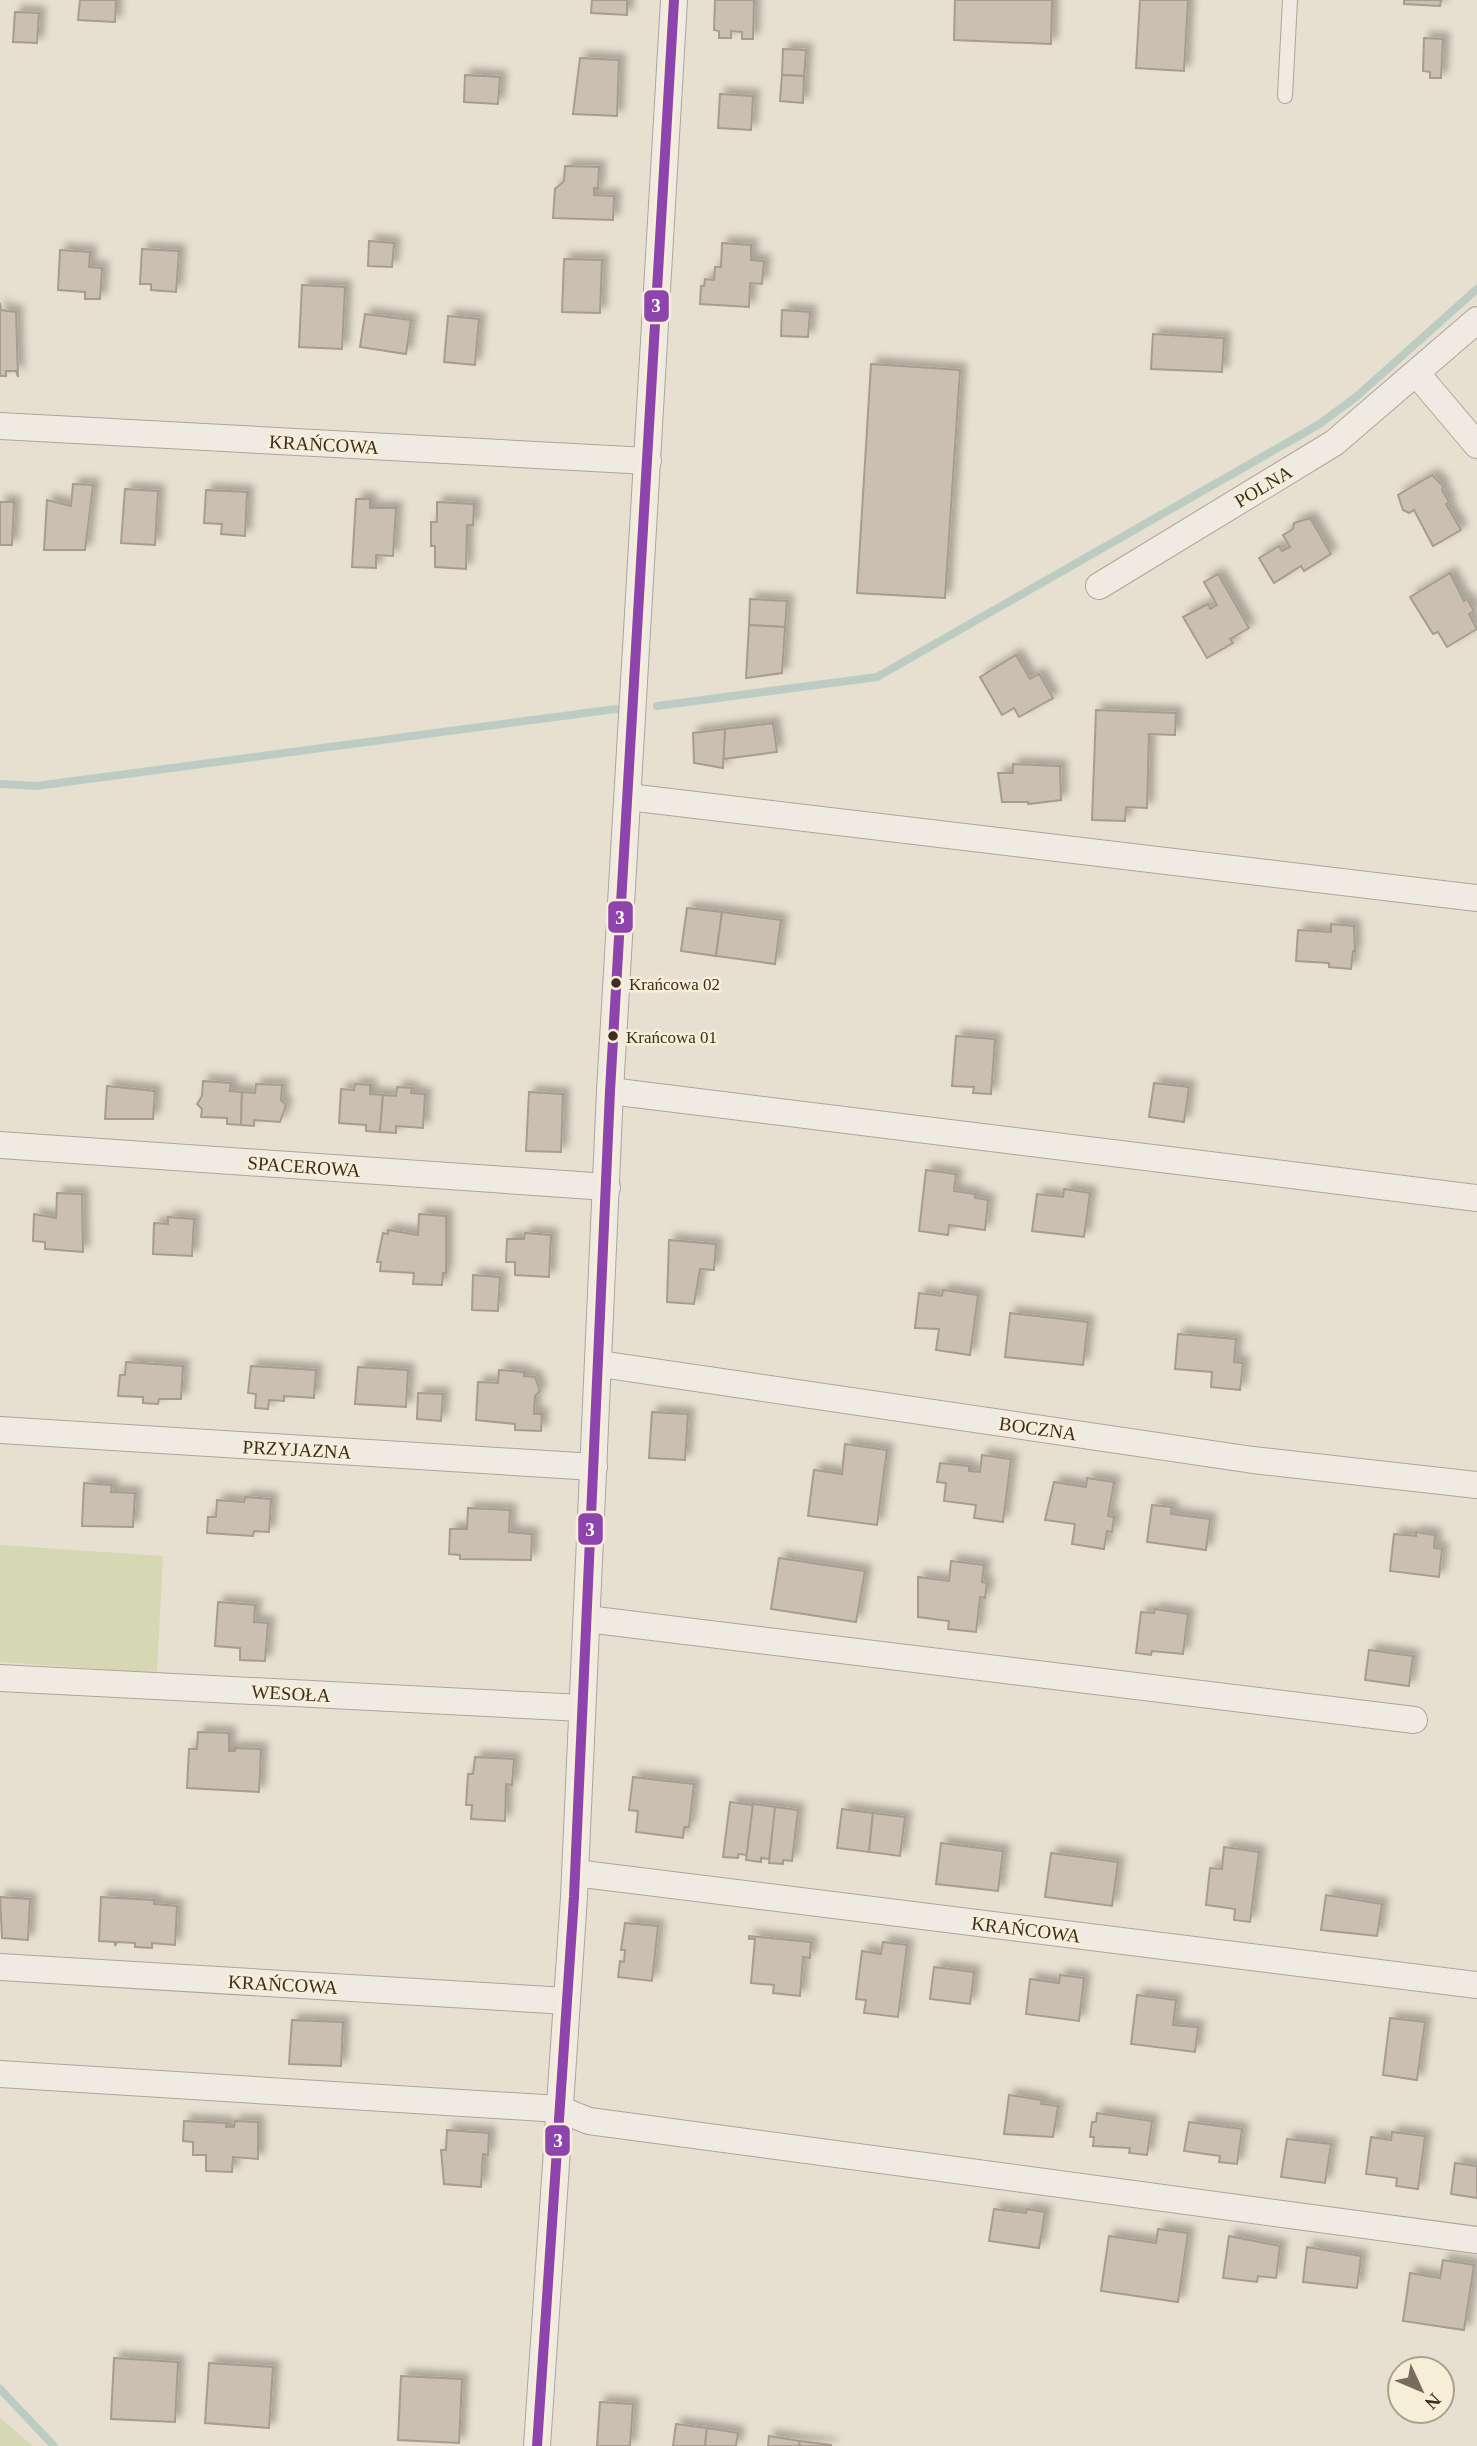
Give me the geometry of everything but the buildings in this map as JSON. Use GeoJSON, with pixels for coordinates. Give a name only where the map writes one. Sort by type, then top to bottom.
{"type":"FeatureCollection","features":[{"type":"Feature","properties":{"kind":"street"},"geometry":{"type":"LineString","coordinates":[[537,2446],[575,1873],[600,1364],[610,1091],[674,0]]}},
{"type":"Feature","properties":{"kind":"street","name":"POLNA"},"geometry":{"type":"LineString","coordinates":[[1099,586],[1334,443],[1477,320]]}},
{"type":"Feature","properties":{"kind":"street"},"geometry":{"type":"LineString","coordinates":[[1417,374],[1477,445]]}},
{"type":"Feature","properties":{"kind":"street","name":"KRAŃCOWA"},"geometry":{"type":"LineString","coordinates":[[0,426],[648,461]]}},
{"type":"Feature","properties":{"kind":"street"},"geometry":{"type":"LineString","coordinates":[[628,797],[1477,898]]}},
{"type":"Feature","properties":{"kind":"street"},"geometry":{"type":"LineString","coordinates":[[610,1091],[1477,1198]]}},
{"type":"Feature","properties":{"kind":"street","name":"SPACEROWA"},"geometry":{"type":"LineString","coordinates":[[0,1145],[607,1187]]}},
{"type":"Feature","properties":{"kind":"street","name":"BOCZNA"},"geometry":{"type":"LineString","coordinates":[[600,1364],[1253,1460],[1477,1485]]}},
{"type":"Feature","properties":{"kind":"street","name":"PRZYJAZNA"},"geometry":{"type":"LineString","coordinates":[[0,1430],[594,1467]]}},
{"type":"Feature","properties":{"kind":"street"},"geometry":{"type":"LineString","coordinates":[[587,1619],[1414,1720]]}},
{"type":"Feature","properties":{"kind":"street","name":"WESOŁA"},"geometry":{"type":"LineString","coordinates":[[0,1678],[582,1708]]}},
{"type":"Feature","properties":{"kind":"street","name":"KRAŃCOWA"},"geometry":{"type":"LineString","coordinates":[[575,1873],[1477,1985]]}},
{"type":"Feature","properties":{"kind":"street","name":"KRAŃCOWA"},"geometry":{"type":"LineString","coordinates":[[0,1967],[567,2001]]}},
{"type":"Feature","properties":{"kind":"street"},"geometry":{"type":"LineString","coordinates":[[0,2074],[559,2109],[589,2120],[1477,2240]]}},
{"type":"Feature","properties":{"kind":"lane"},"geometry":{"type":"LineString","coordinates":[[1285,96],[1290,0]]}},
{"type":"Feature","properties":{"kind":"green space"},"geometry":{"type":"Polygon","coordinates":[[[0,1545],[163,1556],[157,1673],[0,1662],[0,1545]]]}},
{"type":"Feature","properties":{"kind":"green space"},"geometry":{"type":"Polygon","coordinates":[[[0,2418],[33,2446],[0,2446],[0,2418]]]}},
{"type":"Feature","properties":{"kind":"waterway"},"geometry":{"type":"LineString","coordinates":[[657,706],[877,677],[1318,425],[1356,397],[1477,289]]}},
{"type":"Feature","properties":{"kind":"waterway"},"geometry":{"type":"LineString","coordinates":[[0,784],[36,786],[616,709]]}},
{"type":"Feature","properties":{"kind":"waterway"},"geometry":{"type":"LineString","coordinates":[[0,2389],[54,2446]]}},
{"type":"Feature","properties":{"kind":"transit line","name":"3"},"geometry":{"type":"LineString","coordinates":[[537,2446],[574,1897],[610,1091],[674,0]]}},
{"type":"Feature","properties":{"kind":"place","name":"Krańcowa 02"},"geometry":{"type":"Point","coordinates":[616,983]}},
{"type":"Feature","properties":{"kind":"place","name":"Krańcowa 01"},"geometry":{"type":"Point","coordinates":[613,1036]}}]}
